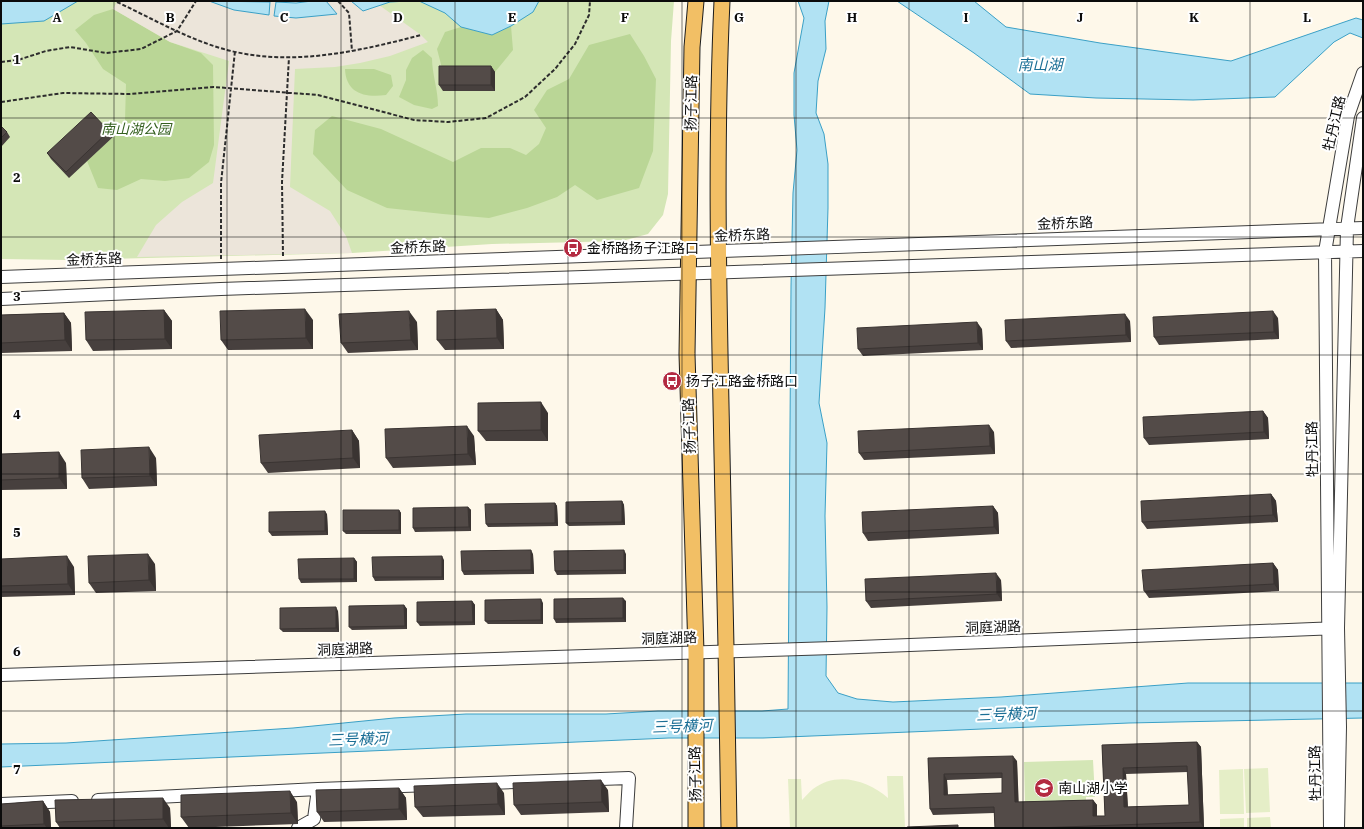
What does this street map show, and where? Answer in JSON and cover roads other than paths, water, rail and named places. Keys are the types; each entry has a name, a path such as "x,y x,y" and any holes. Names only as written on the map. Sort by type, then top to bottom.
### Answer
{"main road":[{"name":"扬子江路","path":"696,1 692,47 690,252 687,354 696,652 696,828"},
{"name":"扬子江路","path":"722,1 718,273 728,689 729,828"}],"street":[{"name":"牡丹江路","path":"1338,828 1325,252 1348,116 1363,73"},
{"name":"牡丹江路","path":"1334,629 1347,228 1363,118"},
{"name":"金桥东路","path":"1,277 1329,228 1363,228"},
{"path":"1,299 221,289 718,273 784,269 1363,251"},
{"name":"洞庭湖路","path":"1,675 778,650 1334,629"},
{"name":"牡丹江路","path":"1330,828 1335,727"},
{"path":"1,804 318,789 629,778 626,828"},
{"path":"298,828 314,819 318,789"}],"water":[{"path":"1,1 78,1 44,21 1,24"},
{"path":"209,1 270,2 269,15 234,10"},
{"path":"326,1 337,14 296,18 274,16 276,2 296,3"},
{"path":"351,1 408,1 390,2 363,11"},
{"path":"419,1 539,1 533,12 511,26 492,35 461,27 445,13"},
{"name":"三号横河","path":"798,1 829,1 825,21 826,49 818,81 816,113 824,134 828,164 825,308 819,403 827,443 825,516 827,607 826,676 838,693 857,699 893,702 1001,697 1188,683 1363,683 1363,718 1129,723 763,738 669,738 1,767 1,744 66,743 293,728 394,718 466,714 606,714 658,711 762,711 788,709 791,286 793,193 797,150 794,115 794,73 804,18"},
{"name":"南山湖","path":"897,1 974,1 1006,27 1100,43 1231,61 1356,18 1363,20 1363,38 1350,33 1334,42 1275,97 1193,100 1096,98 1030,94 974,53"}],"place":[{"name":"金桥路扬子江路口","path":"573,248"},
{"name":"扬子江路金桥路口","path":"672,381"},
{"name":"南山湖小学","path":"1044,788"}],"park label":[{"name":"南山湖公园","path":"136,129"}]}
